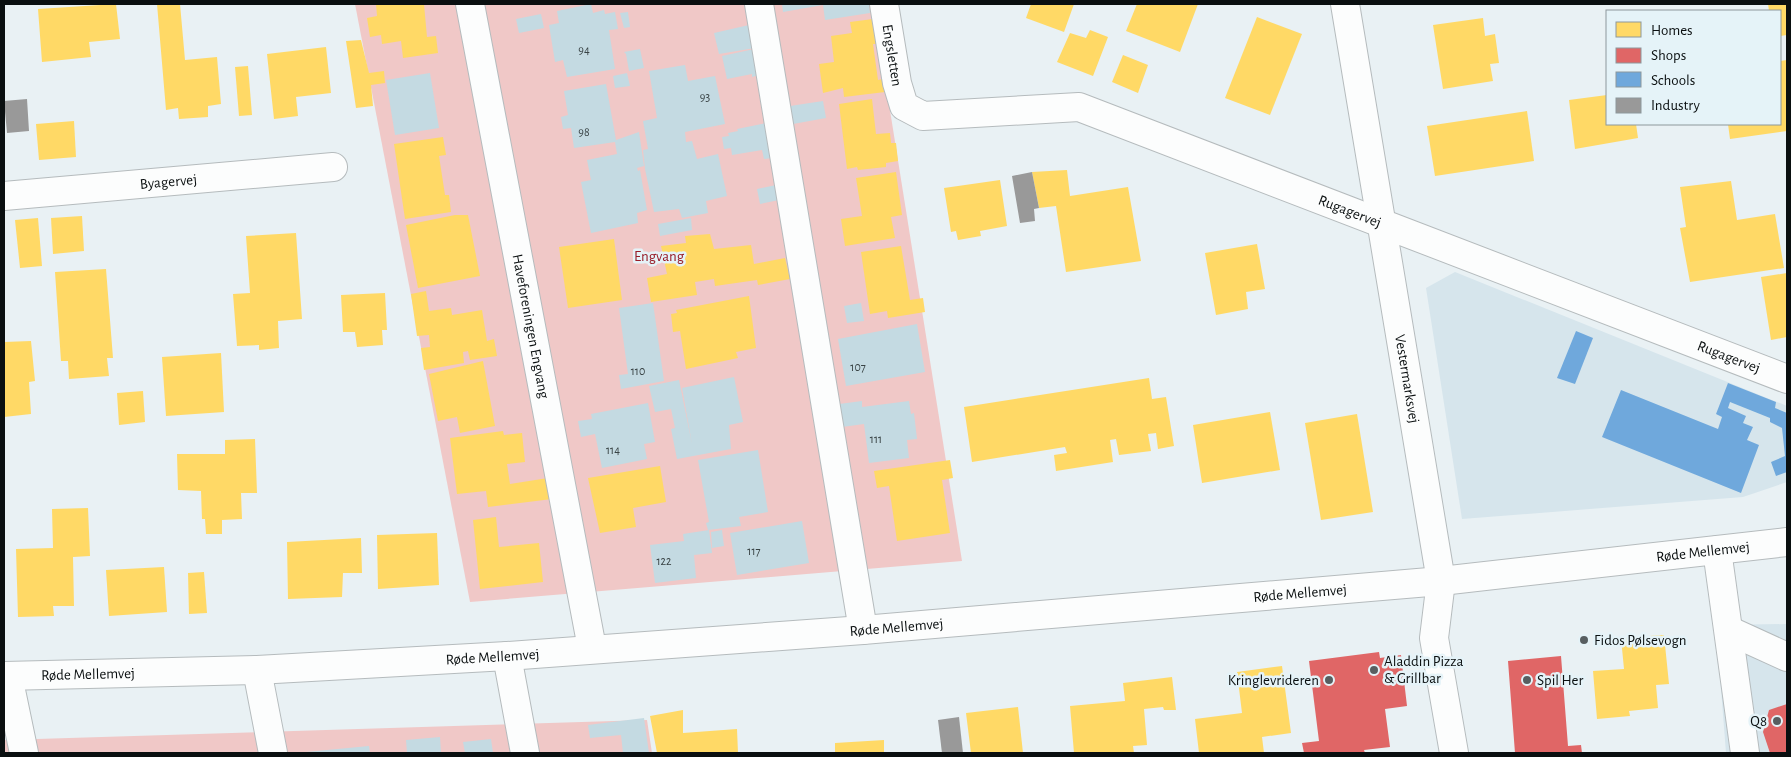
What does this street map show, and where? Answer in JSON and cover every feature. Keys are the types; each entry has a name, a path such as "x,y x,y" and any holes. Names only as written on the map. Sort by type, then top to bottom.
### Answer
{"street":[{"name":"Haveforeningen Engvang","path":"470,4 592,648"},
{"path":"758,4 863,630"},
{"name":"Engsletten","path":"884,4 897,83 904,106"},
{"name":"Vestermarksvej","path":"1345,4 1441,581 1434,638 1454,753"},
{"name":"Rugagervej","path":"904,106 923,116 1079,107 1380,221 1787,379"},
{"name":"Byagervej","path":"4,196 333,167"},
{"name":"Røde Mellemvej","path":"6,676 257,670 508,656 592,648 863,630 1441,581 1787,542"},
{"path":"1717,550 1746,753"},
{"path":"1730,631 1787,657"},
{"path":"508,656 525,753"},
{"path":"257,670 273,753"},
{"path":"6,676 24,753"}],"shaded area":[{"path":"1455,272 1787,406 1787,482 1743,497 1462,519 1426,288"},
{"path":"1787,624 1787,753 1726,753 1716,625"}],"green space":[{"name":"Engvang","path":"355,4 873,4 962,561 470,602"},
{"path":"647,720 652,753 4,753 4,740"}],"building: Homes":[{"path":"116,4 120,39 89,42 91,57 42,62 38,9"},
{"path":"157,4 180,4 185,60 217,57 221,104 208,106 208,117 179,119 178,108 166,110"},
{"path":"376,4 424,4 427,37 436,36 438,53 403,58 401,41 382,44 381,35 370,37 367,18 377,16"},
{"path":"1031,4 1074,4 1064,32 1026,18"},
{"path":"1137,4 1198,4 1180,52 1126,31"},
{"path":"1768,4 1787,4 1787,35 1781,36 1781,10 1769,10"},
{"path":"1257,17 1302,34 1270,115 1225,98"},
{"path":"1483,18 1485,36 1495,34 1499,63 1490,64 1493,81 1443,89 1433,25"},
{"path":"873,19 876,44 873,44 878,80 883,79 885,92 844,97 843,88 823,93 819,64 834,62 831,36 852,33 850,22"},
{"path":"1090,30 1108,37 1093,76 1057,62 1070,33 1086,38"},
{"path":"361,40 369,73 384,71 385,83 371,85 373,106 356,108 346,41"},
{"path":"326,47 331,93 296,97 298,116 274,119 267,54"},
{"path":"1123,55 1148,65 1138,93 1112,82"},
{"path":"1787,60 1787,131 1730,139 1728,125 1781,125 1781,61"},
{"path":"248,66 252,115 239,116 235,67"},
{"path":"1606,95 1606,125 1636,125 1638,138 1575,149 1569,100"},
{"path":"872,99 876,134 890,133 891,143 896,143 898,161 886,163 886,167 858,170 857,167 847,169 839,104"},
{"path":"1527,111 1534,161 1435,176 1427,126"},
{"path":"74,121 76,157 39,160 36,124"},
{"path":"443,137 446,155 439,156 445,195 449,195 451,212 405,219 394,144"},
{"path":"1067,170 1070,196 1128,187 1141,261 1066,272 1056,206 1039,208 1032,172"},
{"path":"896,172 902,215 891,217 895,238 845,246 841,219 862,216 856,178"},
{"path":"1000,180 1007,226 980,231 981,236 958,240 956,231 951,232 944,188"},
{"path":"1731,181 1737,220 1775,214 1784,268 1690,282 1680,228 1686,227 1680,187"},
{"path":"455,215 468,215 480,276 418,288 406,225"},
{"path":"82,216 84,251 53,254 51,218"},
{"path":"38,218 42,266 20,268 15,220"},
{"path":"296,233 302,319 278,321 279,348 259,350 259,345 237,346 233,294 250,293 246,236"},
{"path":"710,234 714,249 751,245 754,264 785,258 790,279 758,285 757,280 715,286 714,279 695,282 697,295 651,302 647,278 667,274 661,246 686,243 685,236"},
{"path":"614,239 622,300 568,308 559,247"},
{"path":"1257,244 1265,289 1246,292 1248,309 1216,315 1205,253"},
{"path":"901,246 910,300 923,298 925,312 888,318 887,311 870,314 861,252"},
{"path":"106,269 113,358 107,358 109,376 69,379 68,361 61,361 55,272"},
{"path":"1787,273 1787,337 1771,340 1761,277"},
{"path":"426,291 429,311 451,308 452,315 482,310 487,341 494,339 497,356 470,360 468,351 463,352 464,363 424,370 421,348 430,347 429,335 417,336 411,294"},
{"path":"385,293 387,330 382,330 383,345 357,347 355,332 343,332 341,295"},
{"path":"749,296 756,348 736,352 738,358 686,369 680,331 673,332 671,314 677,313 676,310"},
{"path":"31,341 35,381 29,382 31,414 4,417 4,342"},
{"path":"221,353 224,412 166,416 162,357"},
{"path":"483,361 495,426 460,433 457,417 438,421 429,374"},
{"path":"1149,378 1152,399 1166,397 1174,446 1158,449 1156,433 1148,434 1151,451 1119,455 1116,439 1110,440 1113,462 1056,471 1054,455 1067,453 1065,447 972,462 964,407"},
{"path":"143,391 145,422 119,425 117,393"},
{"path":"1270,412 1280,470 1202,483 1193,425"},
{"path":"1357,414 1373,512 1321,520 1305,423"},
{"path":"503,431 504,435 522,433 525,462 507,464 510,484 548,478 552,499 488,507 486,491 457,494 450,438"},
{"path":"255,439 257,493 241,493 242,519 222,520 222,534 206,534 205,519 202,519 201,491 178,490 177,454 225,454 225,440"},
{"path":"950,460 953,478 942,480 950,533 897,541 889,486 877,488 874,471"},
{"path":"660,466 666,502 633,508 636,527 600,533 588,478"},
{"path":"88,508 90,556 73,557 74,606 53,606 54,616 18,617 16,549 53,548 52,509"},
{"path":"496,517 499,547 539,543 543,582 480,589 473,520"},
{"path":"437,533 439,585 378,589 377,535"},
{"path":"361,538 362,573 343,573 342,597 288,599 287,542"},
{"path":"164,567 167,612 109,616 106,570"},
{"path":"204,572 207,613 189,614 188,573"},
{"path":"1664,635 1669,684 1656,685 1658,708 1629,711 1630,716 1597,719 1593,671 1624,669 1621,638"},
{"path":"1282,666 1291,733 1262,737 1264,753 1199,753 1195,719 1242,713 1237,672"},
{"path":"1172,677 1176,710 1164,710 1163,707 1144,709 1147,745 1133,746 1134,753 1074,753 1070,706 1125,701 1123,683"},
{"path":"1018,707 1023,753 971,753 966,713"},
{"path":"683,710 683,733 737,729 738,753 657,753 650,716"},
{"path":"884,740 884,753 835,753 835,743"}],"building: Shops":[{"path":"1379,652 1380,658 1401,655 1407,706 1385,709 1390,747 1364,750 1365,753 1304,753 1302,743 1319,741 1309,661"},
{"path":"1561,656 1568,746 1581,745 1582,753 1515,753 1508,661"},
{"name":"Q8","path":"1787,704 1787,753 1770,753 1763,732 1769,710"}],"building: Schools":[{"path":"1576,331 1593,338 1575,384 1557,378"},
{"path":"1728,383 1776,402 1775,408 1787,413 1787,472 1776,476 1771,462 1785,456 1782,428 1770,422 1770,418 1730,402 1728,408 1746,416 1743,423 1753,427 1747,440 1759,445 1741,493 1602,437 1621,390 1718,429 1722,417 1716,414"}],"building: Industry":[{"path":"27,99 29,131 7,133 4,101"},
{"path":"1032,172 1039,208 1034,209 1035,221 1020,223 1012,176"},
{"path":"959,717 963,753 942,753 938,720"}],"building: Other":[{"path":"591,4 593,13 604,10 605,14 615,12 618,29 609,30 615,69 567,77 563,60 555,62 549,25 559,23 557,11"},
{"path":"782,4 869,4 870,13 825,20 823,5 783,12"},
{"path":"628,12 630,27 624,28 620,13"},
{"path":"541,14 544,28 519,33 516,19"},
{"path":"749,25 755,48 719,54 714,33"},
{"path":"640,49 644,68 629,71 624,52"},
{"path":"754,49 759,75 752,77 752,74 727,79 722,56"},
{"path":"685,65 688,81 715,76 725,124 685,132 686,142 692,141 697,159 718,154 727,196 706,201 708,213 682,218 679,209 654,212 645,169 643,150 648,149 643,121 657,118 649,71"},
{"path":"430,73 439,128 395,135 386,80"},
{"path":"627,73 630,86 615,88 613,76"},
{"path":"606,84 616,140 639,132 644,166 637,168 638,171 640,170 647,210 637,213 638,223 591,233 581,182 591,180 587,160 617,154 615,142 574,148 571,128 563,129 561,117 568,115 564,91"},
{"path":"823,101 826,118 793,124 790,106"},
{"path":"766,123 773,158 764,159 762,150 732,155 731,148 724,149 722,137 729,136 728,133 738,131 737,129"},
{"path":"776,185 779,200 760,204 757,189"},
{"path":"691,218 692,230 660,236 658,224"},
{"path":"653,303 664,381 621,389 619,375 628,374 619,308"},
{"path":"861,303 864,321 847,323 844,306"},
{"path":"917,324 925,372 846,386 838,339"},
{"path":"734,377 743,422 729,425 731,449 677,459 671,429 675,428 671,409 655,412 649,386 679,380 692,444 682,388"},
{"path":"862,401 862,407 909,401 911,414 914,413 917,439 907,440 909,458 869,463 864,424 842,427 839,404"},
{"path":"648,403 655,442 644,444 647,459 602,468 595,434 581,437 578,421 592,419 591,414"},
{"path":"758,450 768,512 739,517 741,526 708,530 706,523 709,522 698,460"},
{"path":"802,521 809,563 737,575 730,533"},
{"path":"709,530 712,553 694,555 696,578 655,583 650,545 684,541 683,534"},
{"path":"722,530 724,546 712,548 711,532"},
{"path":"644,718 649,753 623,753 621,735 590,738 588,725"},
{"path":"440,737 441,753 407,753 406,740"},
{"path":"491,739 493,753 465,753 463,742"},
{"path":"369,746 370,753 306,753 306,752"}],"place":[{"name":"Fidos Pølsevogn","path":"1584,640"},
{"name":"Aladdin Pizza & Grillbar","path":"1374,670"},
{"name":"Kringlevrideren","path":"1329,680"},
{"name":"Spil Her","path":"1527,680"},
{"name":"Q8","path":"1777,721"}]}
